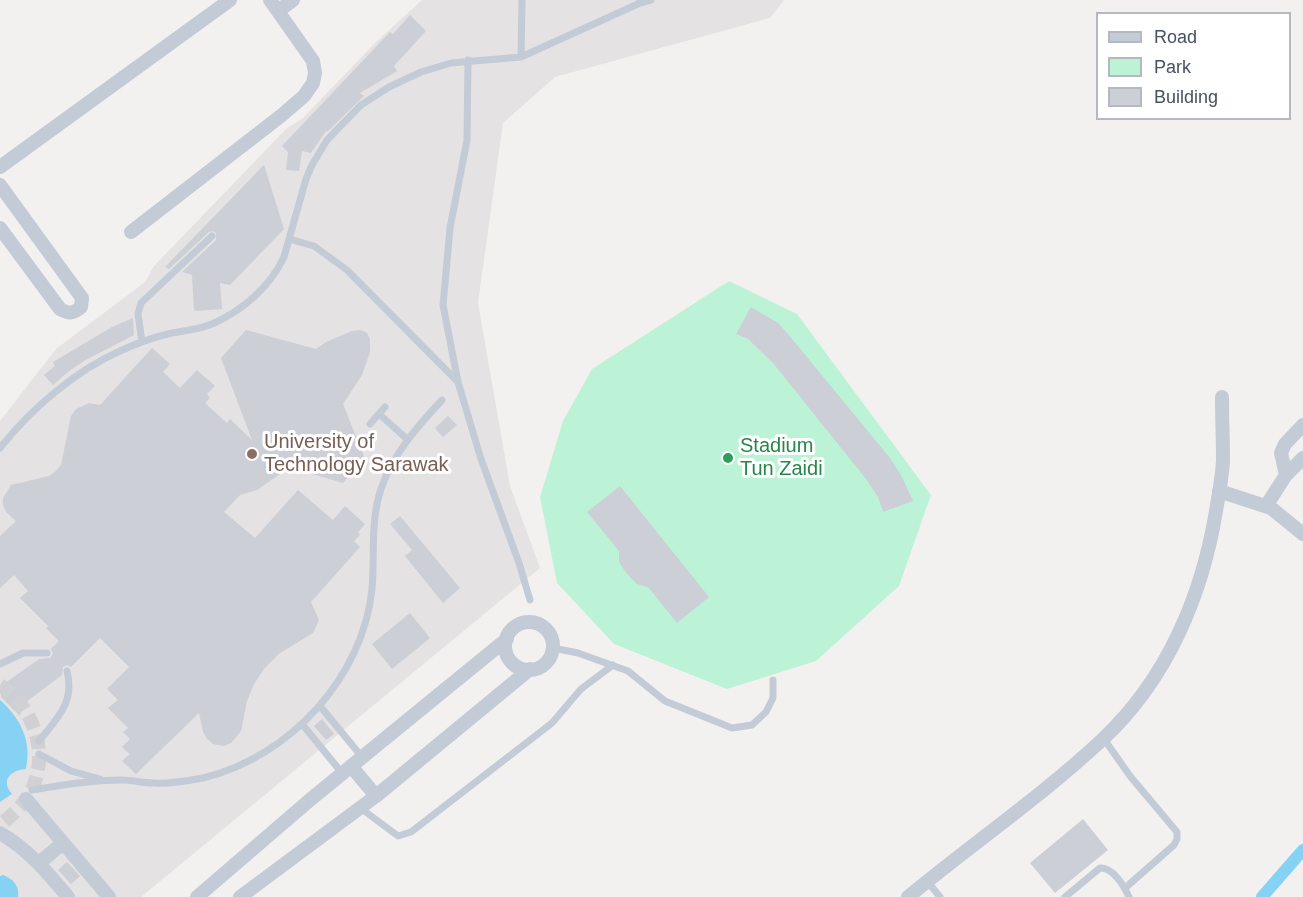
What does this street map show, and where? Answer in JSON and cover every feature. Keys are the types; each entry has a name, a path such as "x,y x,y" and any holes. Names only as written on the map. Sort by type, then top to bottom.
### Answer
{"street":[{"path":"0,167 230,0"},
{"path":"131,232 304,96 313,83 315,73 313,61 274,6 293,0"},
{"path":"0,185 82,298 81,307 68,314 60,309 0,228"},
{"path":"908,897 1039,794 1104,739 1133,707 1174,646 1188,615 1211,545 1222,463 1222,397"},
{"path":"1286,475 1281,453 1285,444 1303,425"},
{"path":"1266,506 1286,475 1303,458"},
{"path":"1219,491 1266,506 1290,521 1303,534"},
{"path":"240,897 376,796 530,669 543,665 551,655 553,648 548,630 538,623 522,623 510,632 505,646 510,660 516,665 530,669"},
{"path":"197,897 346,770 507,639"},
{"path":"346,770 376,796"},
{"path":"29,795 63,843 109,897"},
{"path":"0,833 14,841 39,863 68,897"},
{"path":"39,863 63,843"}],"lane":[{"path":"521,57 522,0"},
{"path":"0,448 39,407 68,382 111,356 141,342 210,325 248,302 264,288 280,266 312,165 327,140 362,105 409,76 438,65 468,60 521,57 640,2 651,0"},
{"path":"468,60 467,140 450,228 443,304 458,382 481,459 530,600"},
{"path":"141,342 138,314 141,303 212,236"},
{"path":"289,239 314,246 347,270 458,382"},
{"path":"29,795 66,784 108,780 171,783 205,777 247,761 273,746 302,724 320,706 341,675 367,620 372,589 375,515 381,490 401,447 442,400"},
{"path":"370,424 386,406"},
{"path":"379,414 407,439"},
{"path":"553,648 578,653 627,671 665,701 732,728 752,724 766,712 773,698 773,680"},
{"path":"0,664 23,653 47,653"},
{"path":"359,807 398,836 411,832 552,723 581,689 613,665"},
{"path":"39,741 56,720 69,696 67,671"},
{"path":"320,706 362,757"},
{"path":"302,724 346,770"},
{"path":"1104,739 1177,832 1174,845 1125,888"},
{"path":"39,754 71,771 108,780"},
{"path":"1065,897 1104,867 1110,870 1125,888 1129,897"},
{"path":"927,882 940,897"}],"shaded area":[{"name":"University of Technology Sarawak","path":"422,0 784,0 770,18 555,77 503,123 478,303 510,486 540,568 141,897 0,897 0,421 56,349 145,282 154,266 286,129 303,118 375,43"}],"green space":[{"name":"Stadium Tun Zaidi","path":"729,281 797,314 931,495 899,586 816,661 727,689 614,644 557,583 540,497 563,421 592,369"}],"water":[{"path":"0,700 14,715 23,731 27,759 26,769 16,771 7,780 12,794 0,802"},
{"path":"3,875 15,883 18,897 0,897 0,876"}],"building":[{"path":"410,15 426,31 394,66 397,71 360,93 364,96 326,131 311,153 302,151 299,171 286,170 288,152 282,146 390,32 393,34"},
{"path":"264,165 284,229 230,285 220,283 222,309 194,311 192,275 182,272 216,240 216,233 209,232 169,269 165,267"},
{"path":"751,307 778,323 788,334 890,458 913,501 883,512 878,497 866,479 773,363 748,339 736,334"},
{"path":"133,318 134,335 84,361 53,385 44,375 55,366 53,362 112,327"},
{"path":"246,330 316,349 352,331 361,330 367,333 370,339 370,352 362,375 343,404 365,459 343,483 265,460 280,474 257,490 240,495 224,512 255,538 298,490 333,520 345,506 365,524 354,541 360,547 311,602 319,620 313,633 280,653 264,669 254,684 247,701 241,731 231,743 224,746 213,744 207,739 199,713 136,774 122,761 130,754 122,747 130,739 123,732 128,728 108,708 118,700 107,689 129,667 100,638 71,667 67,665 63,667 62,675 22,705 20,716 1,697 1,686 39,659 50,658 53,654 51,649 59,641 46,628 48,626 20,598 28,591 14,575 0,588 0,536 16,521 6,512 3,498 11,485 49,476 56,471 61,465 71,416 76,409 89,403 100,405 152,348 170,364 163,372 180,388 197,370 215,386 207,394 210,398 205,403 227,423 230,419 252,440 221,358"},
{"path":"448,416 457,425 443,437 435,428"},
{"path":"620,486 709,597 677,623 648,587 637,584 627,574 619,562 619,551 587,512"},
{"path":"400,516 460,588 443,603 405,556 412,550 390,524"},
{"path":"410,613 430,638 392,669 372,644"},
{"path":"322,719 334,734 326,740 314,726"},
{"path":"1083,819 1108,850 1055,893 1030,863"},
{"path":"67,862 80,876 71,884 58,870"}],"waterway":[{"path":"1262,897 1303,850"}],"tunnel":[{"path":"0,685 22,706 30,719 39,747 37,776 31,791 17,810 0,825"}],"place":[{"name":"University of Technology Sarawak","path":"252,454"},
{"name":"Stadium Tun Zaidi","path":"728,458"}]}
